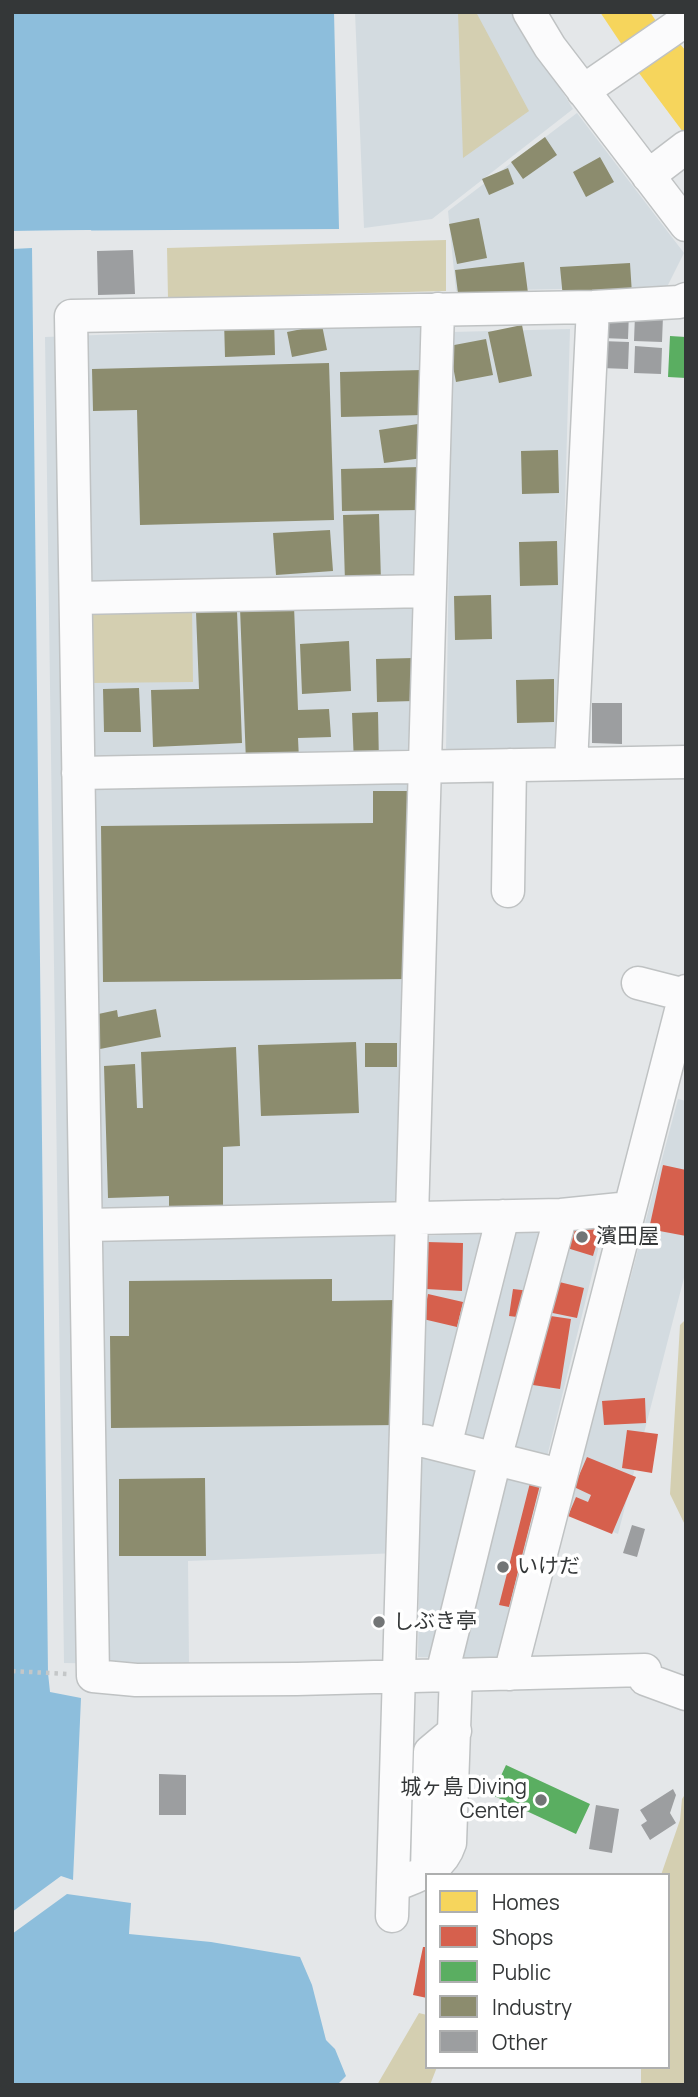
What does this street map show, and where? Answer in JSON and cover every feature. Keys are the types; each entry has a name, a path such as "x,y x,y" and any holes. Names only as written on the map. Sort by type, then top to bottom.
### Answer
{"street":[{"path":"529,12 550,47 686,225"},
{"path":"583,91 686,20"},
{"path":"648,176 686,147"},
{"path":"686,299 679,302 593,307 71,316 93,1676 149,1680 645,1670 645,1679 686,1694"},
{"path":"571,764 593,307"},
{"path":"438,309 393,1901 446,1857 450,1843 455,1731 449,1674 495,1459 561,1215"},
{"path":"76,598 429,592"},
{"path":"78,773 686,762"},
{"path":"508,891 510,765"},
{"path":"510,1674 685,993 638,983"},
{"path":"87,1225 561,1215 629,1208"},
{"path":"445,1446 503,1216"},
{"path":"406,1436 560,1475"}],"path":[{"path":"12,1671 93,1676"}],"shaded area":[{"path":"355,12 514,12 573,109 432,219 364,228"},
{"path":"458,12 476,12 529,111 463,158"},
{"path":"577,113 684,253 667,287 456,291 448,211"},
{"path":"446,240 446,291 168,298 167,248"},
{"path":"431,322 399,1553 188,1561 189,1665 64,1663 45,337"},
{"path":"570,329 558,752 446,751 452,332"},
{"path":"192,608 193,682 90,683 89,610"},
{"path":"678,1099 686,1101 686,1270 618,1534 568,1513"},
{"path":"604,1226 497,1659 418,1657 425,1236"},
{"path":"686,1319 686,1527 670,1494 680,1325"},
{"path":"686,1793 686,2085 641,2085 641,2069 670,2069 670,1873 662,1873 680,1820 682,1799"},
{"path":"419,2013 425,2014 425,2069 436,2069 430,2085 377,2085"}],"water":[{"path":"12,12 334,12 339,229 12,231"},
{"path":"32,248 48,1673 50,1692 81,1698 73,1880 61,1876 12,1912 12,249"},
{"path":"67,1894 131,1903 129,1934 211,1942 300,1957 312,1985 326,2040 335,2049 346,2076 337,2085 12,2085 12,1934"}],"pier":[{"path":"91,230 92,234 12,234 12,231"}],"building: Homes":[{"path":"600,12 650,12 656,21 622,45"},
{"path":"679,43 686,51 686,136 639,73"}],"building: Shops":[{"path":"663,1165 686,1170 686,1236 649,1229"},
{"name":"濱田屋","path":"601,1229 593,1256 567,1248 567,1230"},
{"path":"427,1242 463,1243 462,1291 426,1289"},
{"path":"551,1280 584,1288 577,1318 543,1311"},
{"path":"513,1289 530,1291 525,1318 509,1316"},
{"path":"428,1294 463,1302 457,1327 423,1319"},
{"path":"537,1314 571,1319 560,1389 526,1384"},
{"path":"645,1398 646,1423 604,1425 602,1401"},
{"path":"627,1430 658,1434 652,1473 622,1468"},
{"path":"587,1457 636,1477 612,1534 568,1516 576,1497 588,1502 591,1495 574,1487"},
{"path":"532,1475 542,1477 509,1607 499,1605"},
{"path":"423,1947 425,1947 425,1998 413,1995"}],"building: Public":[{"path":"670,336 686,337 686,378 668,377"},
{"path":"506,1765 590,1804 576,1834 492,1795"}],"building: Industry":[{"path":"545,137 557,155 523,179 511,162"},
{"path":"600,157 614,182 586,197 573,172"},
{"path":"508,168 514,184 489,195 482,179"},
{"path":"479,218 487,258 457,264 449,224"},
{"path":"524,262 528,293 459,301 455,270"},
{"path":"630,263 632,294 563,298 560,267"},
{"path":"274,318 275,355 225,357 224,320"},
{"path":"322,325 327,350 292,357 287,332"},
{"path":"522,325 532,376 499,383 488,332"},
{"path":"486,339 493,375 456,382 449,346"},
{"path":"329,363 334,520 140,525 137,410 93,411 92,369"},
{"path":"422,370 423,415 341,417 340,372"},
{"path":"418,424 423,458 384,463 379,430"},
{"path":"558,450 559,493 522,494 521,451"},
{"path":"421,467 422,510 342,511 341,469"},
{"path":"379,514 381,581 345,582 343,515"},
{"path":"330,530 333,571 276,575 273,533"},
{"path":"557,541 558,585 520,586 519,542"},
{"path":"491,595 492,639 455,640 454,596"},
{"path":"294,606 298,710 329,709 331,737 298,738 299,760 246,762 240,608"},
{"path":"237,611 242,743 153,747 151,690 199,689 196,612"},
{"path":"349,641 351,691 302,694 300,644"},
{"path":"413,658 414,701 377,702 376,659"},
{"path":"554,679 554,722 517,723 516,680"},
{"path":"139,688 141,732 104,732 103,689"},
{"path":"378,712 379,764 354,764 352,713"},
{"path":"373,791 408,791 410,979 103,982 101,826 373,823"},
{"path":"156,1009 161,1037 95,1050 89,1016 117,1010 118,1017"},
{"path":"356,1042 359,1113 261,1116 258,1045"},
{"path":"365,1043 397,1043 397,1067 365,1067"},
{"path":"236,1047 240,1146 223,1147 223,1211 169,1211 169,1196 108,1198 104,1066 135,1064 137,1108 143,1108 141,1052"},
{"path":"332,1279 332,1301 397,1300 398,1425 111,1428 110,1336 129,1336 129,1281"},
{"path":"205,1478 206,1556 119,1556 119,1479"}],"building: Other":[{"path":"133,250 135,294 98,295 97,251"},
{"path":"602,311 629,312 628,339 601,338"},
{"path":"635,315 663,316 662,342 634,341"},
{"path":"601,341 629,342 628,369 601,368"},
{"path":"635,346 662,348 661,374 634,373"},
{"path":"592,703 622,703 622,744 592,743"},
{"path":"632,1525 645,1529 637,1557 623,1553"},
{"path":"159,1774 186,1775 186,1815 159,1815"},
{"path":"673,1789 676,1795 670,1813 676,1823 650,1840 641,1825 647,1821 640,1810"},
{"path":"596,1805 619,1809 612,1853 589,1849"}],"place":[{"name":"濱田屋","path":"582,1237"},
{"name":"いけだ","path":"503,1567"},
{"name":"しぶき亭","path":"379,1622"},
{"name":"城ヶ島 Diving Center","path":"541,1800"}]}
